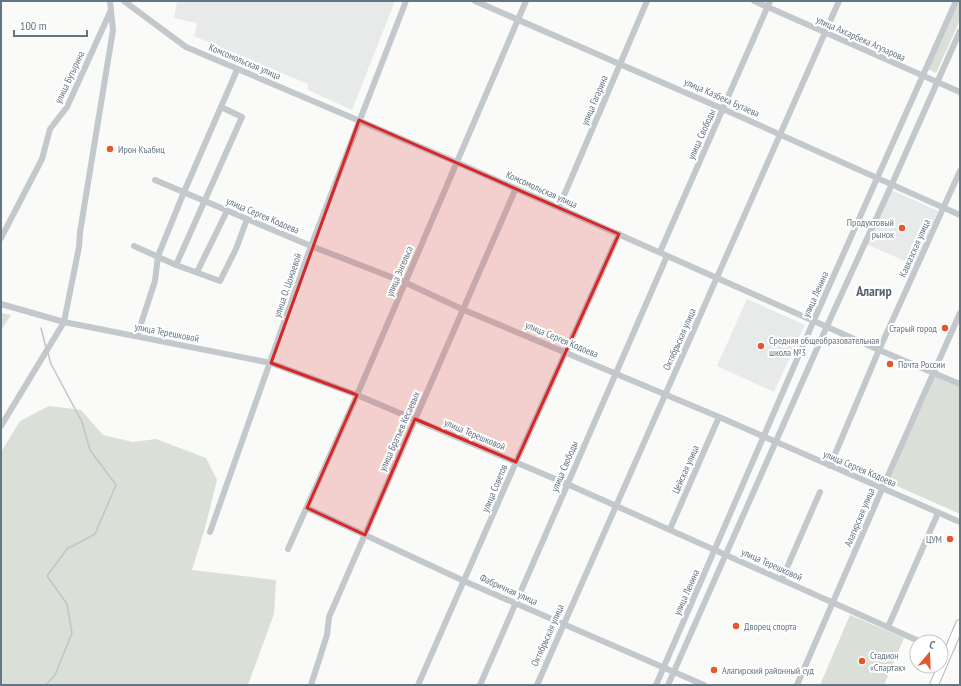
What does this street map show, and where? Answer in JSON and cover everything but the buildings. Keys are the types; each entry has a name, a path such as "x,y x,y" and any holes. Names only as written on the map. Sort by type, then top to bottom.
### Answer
{"main road":[{"path":"949,644 960,624"},
{"path":"934,685 937,674"}],"street":[{"path":"1,426 64,322 79,247 81,224 113,30 110,1"},
{"name":"Комсомольская улица","path":"124,1 186,47 516,188 879,350 960,384"},
{"name":"улица О. Цомаевой","path":"210,532 271,363 311,246 406,1"},
{"name":"улица Казбека Бутаева","path":"476,1 620,63 960,215"},
{"name":"улица Энгельса","path":"288,549 358,395 404,282 526,1"},
{"name":"улица Гагарина","path":"559,207 647,1"},
{"name":"улица Ахсарбека Агузарова","path":"754,1 769,4 825,33 960,92"},
{"name":"Октябрьская улица","path":"536,685 839,1"},
{"name":"улица Ленина","path":"656,685 814,320 956,1"},
{"name":"улица Свободы","path":"660,252 769,4"},
{"name":"улица Бутырина","path":"1,238 42,159 50,129 67,107 111,9"},
{"name":"улица Ленина","path":"668,685 960,31"},
{"path":"137,336 154,281 158,256 237,70"},
{"path":"176,265 242,117 220,108"},
{"name":"Кавказская улица","path":"830,466 879,350 960,171"},
{"name":"улица Сергея Кодоева","path":"155,180 311,246 404,282 464,310 566,351 960,522"},
{"name":"улица Братьев Кесаевых","path":"312,685 327,635 329,617 516,188"},
{"path":"198,272 227,210"},
{"path":"134,246 176,265 220,281 236,249 247,219"},
{"name":"улица Советов","path":"418,685 516,462 619,234"},
{"name":"улица Свободы","path":"480,685 667,256"},
{"name":"улица Терешковой","path":"1,304 64,322 271,363 358,395 516,462 616,505 909,637"},
{"name":"Алагирская улица","path":"797,685 960,313"},
{"name":"Цейская улица","path":"670,529 720,417"},
{"path":"782,579 820,492"},
{"name":"Фабричная улица","path":"307,508 464,581 704,685"},
{"path":"888,627 938,512"}],"highlighted area":[{"path":"359,120 619,234 516,462 415,419 365,535 307,508 357,395 271,363"}],"shaded area":[{"path":"177,1 395,1 352,110 308,90 308,84 194,36 197,23 174,18"},
{"path":"959,1 960,20 936,73 928,69"},
{"name":"Продуктовый рынок","path":"891,190 938,211 914,265 866,244"},
{"name":"Средняя общеобразовательная школа №3","path":"747,299 805,325 774,392 717,366"},
{"path":"1,313 11,315 1,330"},
{"path":"935,376 960,387 960,514 888,482"},
{"path":"49,406 81,410 103,435 133,442 156,439 206,458 217,480 205,528 192,570 276,580 274,614 248,685 1,685 1,452 20,421"},
{"name":"Стадион «Спартак»","path":"850,615 904,638 884,685 820,685"}],"waterway":[{"path":"41,328 46,348"},
{"path":"46,685 55,675 72,633 67,604 47,576 67,549 95,534 116,485 90,450 82,422 51,364 48,353"}],"place":[{"name":"Ирон Къабиц","path":"110,149"},
{"name":"Продуктовый рынок","path":"902,228"},
{"name":"Старый город","path":"945,328"},
{"name":"Средняя общеобразовательная школа №3","path":"761,346"},
{"name":"Почта России","path":"890,364"},
{"name":"ЦУМ","path":"950,539"},
{"name":"Дворец спорта","path":"736,626"},
{"name":"Стадион «Спартак»","path":"862,661"},
{"name":"Алагирский районный суд","path":"714,670"}],"district":[{"name":"Алагир","path":"874,291"}]}
